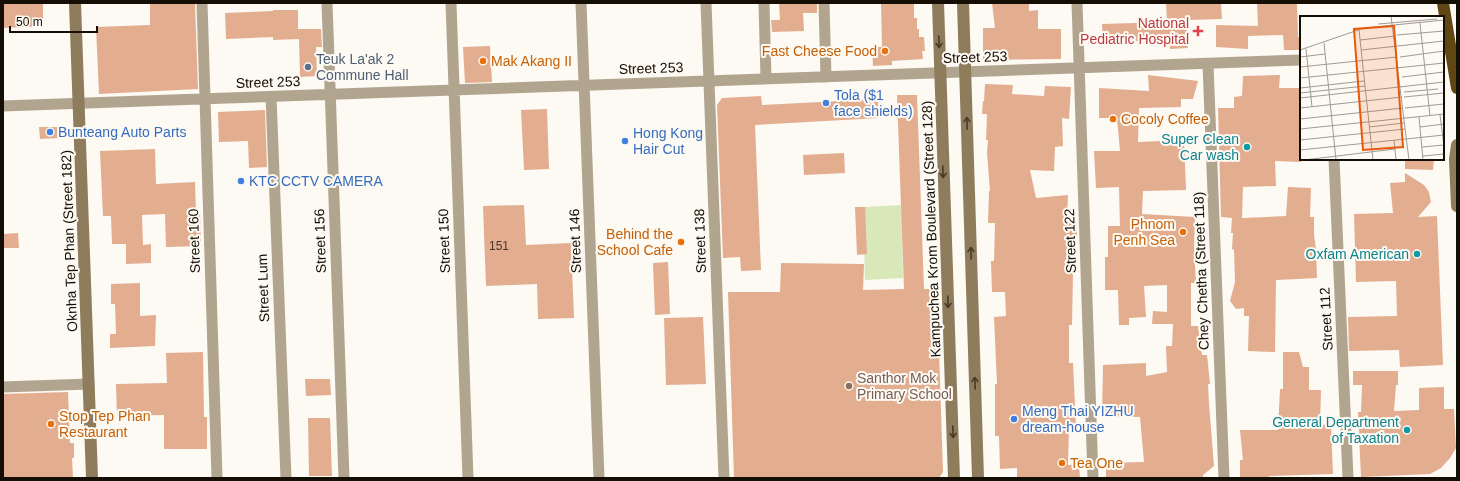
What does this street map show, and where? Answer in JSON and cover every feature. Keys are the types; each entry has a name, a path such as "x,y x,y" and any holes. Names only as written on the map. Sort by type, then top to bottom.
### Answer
{"highway":[{"path":"1442,3 1443,16"},
{"path":"1444,23 1447,54 1457,88"}],"main road":[{"name":"Oknha Tep Phan (Street 182)","path":"75,3 92,478"},
{"name":"Kampuchea Krom Boulevard (Street 128)","path":"938,3 954,478"},
{"path":"963,3 978,478"},
{"path":"1457,145 1454,159 1457,206"}],"street":[{"name":"Street 160","path":"202,3 217,478"},
{"name":"Street 156","path":"327,3 344,478"},
{"name":"Street 150","path":"451,3 468,478"},
{"name":"Street 146","path":"581,3 599,478"},
{"name":"Street 138","path":"706,3 724,478"},
{"path":"764,3 766,79"},
{"path":"824,3 826,77"},
{"name":"Street 122","path":"1077,3 1093,478"},
{"name":"Street 253","path":"3,106 1300,60"},
{"name":"Chey Chetha (Street 118)","path":"1208,64 1224,478"},
{"name":"Street Lum","path":"271,97 286,478"},
{"name":"Street 112","path":"1334,160 1348,478"},
{"path":"3,387 89,384"}],"green space":[{"path":"901,205 903,278 865,280 863,207"}],"building":[{"path":"3,3 43,3 43,26 3,28"},
{"path":"150,3 195,3 198,89 99,94 96,27 150,25"},
{"path":"779,3 817,3 817,13 803,13 804,31 772,32 771,20 780,20"},
{"path":"881,3 914,3 914,18 917,18 919,37 924,37 925,51 922,51 923,59 892,61 892,65 873,66 872,47 882,47"},
{"path":"992,3 1029,3 1029,11 1038,10 1038,29 1061,29 1061,59 983,60 983,28 995,28"},
{"path":"1166,3 1221,3 1222,19 1187,20 1188,48 1170,49 1170,40 1103,42 1102,24 1167,22"},
{"path":"1257,3 1297,3 1300,50 1284,50 1283,35 1248,36 1248,49 1216,47 1216,25 1258,26"},
{"path":"298,10 298,29 321,29 322,47 316,47 317,76 300,77 299,39 273,40 273,37 226,39 225,13"},
{"path":"490,46 492,82 465,83 463,47"},
{"path":"1148,75 1198,81 1193,99 1181,99 1181,107 1139,108 1138,142 1184,140 1186,190 1143,191 1142,214 1195,217 1194,248 1196,283 1191,283 1191,326 1198,326 1202,355 1207,355 1214,466 1203,475 1203,478 1106,478 1106,463 1144,462 1140,417 1102,416 1103,365 1146,363 1146,376 1167,372 1166,346 1172,346 1173,324 1152,324 1153,311 1167,312 1167,285 1144,286 1146,317 1129,318 1129,325 1119,325 1118,290 1105,290 1105,257 1108,257 1108,226 1120,226 1119,187 1096,188 1094,151 1120,151 1117,118 1099,118 1099,88 1149,91"},
{"path":"1280,75 1279,88 1300,88 1301,162 1275,161 1276,186 1243,187 1242,218 1286,216 1288,187 1311,188 1310,217 1314,217 1317,278 1276,280 1275,352 1248,351 1249,316 1244,316 1244,308 1236,309 1230,301 1235,282 1234,250 1232,249 1233,233 1231,233 1232,218 1221,217 1218,108 1234,108 1234,97 1242,96 1243,76"},
{"path":"985,84 1013,85 1012,94 1044,96 1045,86 1071,87 1069,119 1062,118 1063,146 1055,147 1054,171 1030,170 1036,198 1068,195 1067,221 1076,221 1077,235 1067,236 1067,272 1073,272 1072,325 1069,325 1069,363 1073,363 1076,428 1069,428 1068,465 1079,464 1080,478 1017,478 1017,468 1000,469 999,436 995,436 995,384 997,384 994,317 1006,316 1005,292 992,292 991,261 994,261 995,223 988,223 990,191 987,153 988,140 986,140 987,114 982,114"},
{"path":"897,95 917,95 924,289 937,289 943,472 939,478 734,478 728,292 780,292 781,263 864,264 863,290 904,289"},
{"path":"761,96 762,105 878,99 879,118 755,125 761,270 741,271 740,257 723,258 717,105 722,98"},
{"path":"547,109 549,169 524,170 521,110"},
{"path":"265,110 267,167 249,168 248,141 219,142 218,112"},
{"name":"Bunteang Auto Parts","path":"39,127 60,127 60,138 40,139"},
{"path":"155,149 156,184 195,182 196,213 200,213 201,246 166,247 165,214 142,215 143,245 151,244 151,263 126,264 126,244 112,244 111,216 103,216 100,151"},
{"path":"844,153 845,173 804,175 803,155"},
{"path":"1405,160 1434,160 1433,170 1405,169"},
{"path":"1405,173 1424,185 1429,192 1431,202 1418,217 1437,216 1443,365 1400,367 1399,350 1349,351 1348,317 1397,316 1396,281 1356,282 1354,214 1393,213 1390,183 1405,182"},
{"path":"524,205 526,245 571,243 574,318 538,319 537,284 486,286 483,206"},
{"path":"855,207 865,207 867,254 857,255"},
{"path":"18,233 19,248 3,248 3,234"},
{"path":"668,262 670,314 655,315 653,263"},
{"path":"140,283 140,316 156,315 155,346 110,348 110,334 116,334 115,304 111,304 111,284"},
{"path":"703,317 706,384 666,385 664,318"},
{"path":"203,352 204,417 207,417 207,449 164,449 164,415 117,416 116,384 167,383 166,353"},
{"path":"1283,352 1299,352 1303,367 1309,367 1309,390 1321,390 1320,425 1331,424 1333,474 1269,476 1269,478 1240,478 1240,460 1243,460 1240,430 1278,430 1280,389 1283,389"},
{"name":"General Department of Taxation","path":"1353,371 1398,371 1398,385 1396,385 1394,411 1419,410 1419,388 1444,387 1444,409 1454,409 1456,448 1441,468 1430,474 1361,477 1358,412 1361,412 1362,385 1353,385"},
{"path":"305,379 330,379 331,395 306,396"},
{"path":"68,392 70,443 74,443 74,458 72,458 73,478 3,478 3,394"},
{"path":"308,418 330,418 332,476 309,476"}],"place":[{"name":"National Pediatric Hospital","path":"1198,31"},
{"name":"Fast Cheese Food","path":"885,51"},
{"name":"Mak Akang II","path":"483,61"},
{"name":"Teuk La'ak 2 Commune Hall","path":"308,67"},
{"name":"Tola ($1 face shields)","path":"826,103"},
{"name":"Cocoly Coffee","path":"1113,119"},
{"name":"Bunteang Auto Parts","path":"50,132"},
{"name":"Hong Kong Hair Cut","path":"625,141"},
{"name":"Super Clean Car wash","path":"1247,147"},
{"name":"KTC CCTV CAMERA","path":"241,181"},
{"name":"Phnom Penh Sea","path":"1183,232"},
{"name":"Behind the School Cafe","path":"681,242"},
{"name":"Oxfam American","path":"1417,254"},
{"name":"Santhor Mok Primary School","path":"849,386"},
{"name":"Meng Thai YIZHU dream-house","path":"1014,419"},
{"name":"Stop Tep Phan Restaurant","path":"51,424"},
{"name":"General Department of Taxation","path":"1407,430"},
{"name":"Tea One","path":"1062,463"}]}
